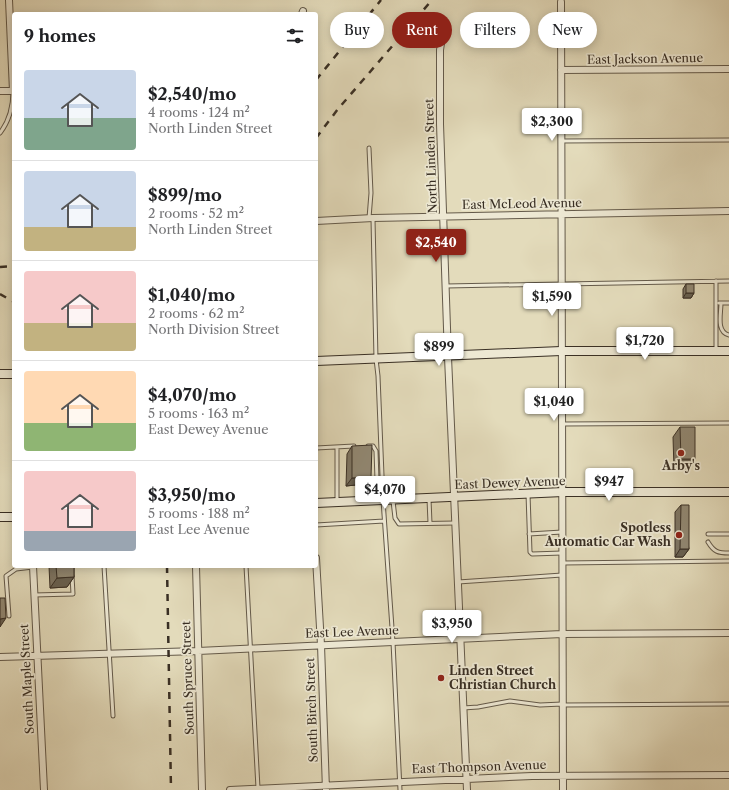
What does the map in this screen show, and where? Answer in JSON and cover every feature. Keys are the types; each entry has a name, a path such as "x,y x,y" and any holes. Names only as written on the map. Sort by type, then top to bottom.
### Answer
{"main road":[{"path":"318,361 448,357 561,351 729,351"},
{"path":"0,374 12,374"},
{"name":"East Dewey Avenue","path":"318,503 563,492 729,492"},
{"path":"0,517 12,517"}],"street":[{"path":"9,0 12,55"},
{"path":"561,2 560,141 562,214 561,351 563,424 563,790"},
{"name":"North Linden Street","path":"440,48 440,124 448,357 467,790"},
{"name":"East Jackson Avenue","path":"560,70 729,68"},
{"path":"0,91 12,91"},
{"name":"East McLeod Avenue","path":"318,221 444,216 729,211"},
{"name":"South Maple Street","path":"33,568 44,790"},
{"name":"South Spruce Street","path":"196,568 202,790"},
{"name":"South Birch Street","path":"317,568 326,788"},
{"name":"East Lee Avenue","path":"0,657 198,651 562,634 729,633"},
{"name":"East Thompson Avenue","path":"230,790 326,788 400,782 563,775 729,774"}],"lane":[{"path":"0,133 6,126 12,111"},
{"path":"560,141 729,140"},
{"path":"369,148 376,359 384,521 393,642 400,790"},
{"path":"716,281 716,351"},
{"path":"446,286 562,282 729,281"},
{"path":"716,303 729,303"},
{"path":"721,303 721,329 724,334 729,335"},
{"path":"563,424 729,423"},
{"path":"318,448 358,446"},
{"path":"366,446 373,446 376,451 377,480 370,488 370,500"},
{"path":"337,447 338,502"},
{"path":"528,494 530,552 532,554 562,553"},
{"path":"429,497 430,523"},
{"path":"393,499 395,518 399,524 455,523"},
{"path":"318,525 384,521"},
{"path":"529,534 562,532"},
{"path":"708,534 729,534"},
{"path":"708,542 712,550 719,553 729,553"},
{"path":"562,563 729,561"},
{"path":"9,616 6,576 16,569 22,568"},
{"path":"104,568 107,640 110,654 113,716"},
{"path":"246,568 258,789"},
{"path":"34,596 73,594 72,573"},
{"path":"458,582 562,575"},
{"path":"464,708 510,701 540,705 729,704"}],"building":[{"path":"686,284 694,284 694,293 686,293"},
{"path":"680,427 695,427 695,459 681,459"},
{"path":"372,445 371,477 352,478 352,446"},
{"path":"681,505 689,505 689,549 680,549"},
{"path":"56,568 74,568 74,577 57,578"},
{"path":"0,598 5,598 6,618 0,619"}],"railway":[{"path":"318,78 381,0"},
{"path":"318,135 338,109 432,0"},
{"path":"0,267 12,266"},
{"path":"0,294 12,301"},
{"path":"167,568 171,790"}],"place":[{"name":"Arby's","path":"681,453"},
{"name":"Spotless Automatic Car Wash","path":"679,535"},
{"name":"Linden Street Christian Church","path":"441,678"}]}
